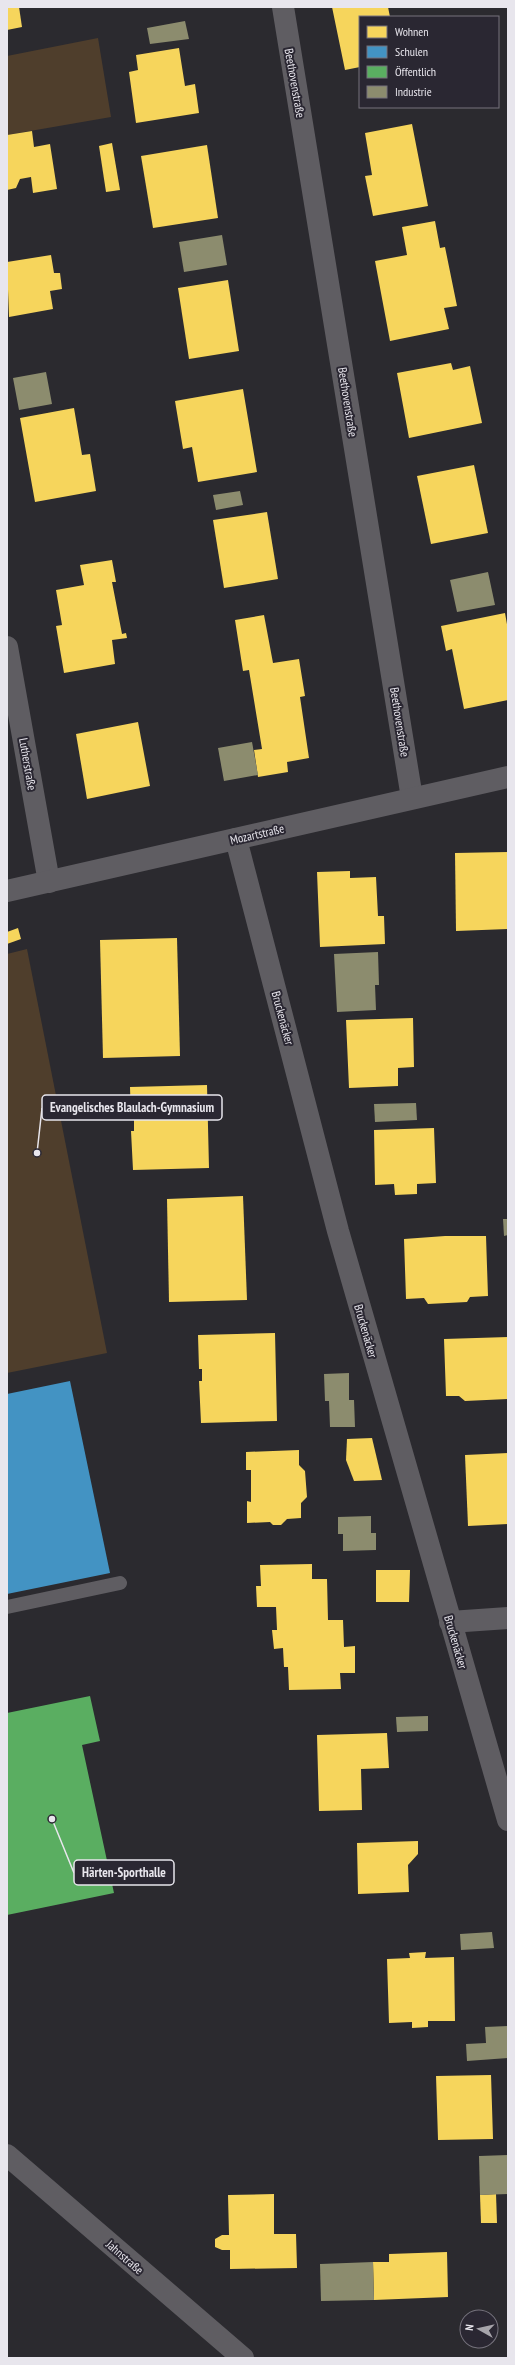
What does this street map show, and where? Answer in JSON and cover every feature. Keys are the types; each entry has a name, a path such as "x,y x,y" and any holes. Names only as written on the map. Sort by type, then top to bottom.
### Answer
{"street":[{"name":"Beethovenstraße","path":"283,7 412,798"},
{"name":"Lutherstraße","path":"7,647 49,882"},
{"name":"Mozartstraße","path":"7,891 508,777"},
{"name":"Bruckenäcker","path":"236,839 338,1231 508,1820"},
{"path":"450,1622 508,1618"},
{"name":"Jahnstraße","path":"7,2155 243,2358"}],"lane":[{"path":"7,1607 120,1583"}],"shaded area":[{"path":"98,38 111,117 7,135 7,56"},
{"path":"27,949 107,1353 7,1373 7,954"}],"building: Wohnen":[{"path":"7,7 19,7 22,27 7,30"},
{"path":"332,7 388,7 390,16 359,16 359,67 345,70"},
{"path":"179,48 185,86 195,84 199,113 136,123 129,72 138,70 136,55"},
{"path":"412,124 428,206 373,216 365,176 372,175 365,133"},
{"path":"32,131 34,147 50,144 57,189 33,193 31,177 20,179 16,188 7,190 7,135"},
{"path":"112,143 120,190 106,192 99,146"},
{"path":"207,145 218,218 153,228 141,156"},
{"path":"435,221 440,248 445,247 457,306 444,308 449,329 390,341 375,261 407,255 402,227"},
{"path":"51,255 54,273 60,273 62,289 50,291 53,309 9,317 7,262"},
{"path":"228,280 239,351 189,359 178,288"},
{"path":"451,363 453,370 470,366 482,423 409,438 397,373"},
{"path":"243,389 257,472 198,482 192,447 183,449 175,401"},
{"path":"74,408 82,455 90,454 96,491 35,502 20,418"},
{"path":"474,465 488,533 431,544 417,476"},
{"path":"267,512 278,579 224,588 213,520"},
{"path":"112,560 116,582 112,582 122,634 126,633 127,638 112,640 115,664 64,673 56,626 62,625 56,590 84,585 80,565"},
{"path":"505,613 508,630 508,700 464,709 452,649 446,651 441,626"},
{"path":"264,615 273,663 299,659 305,696 300,697 309,758 287,762 288,772 258,777 254,750 262,749 249,670 243,671 235,620"},
{"path":"138,722 150,786 87,799 76,734"},
{"path":"508,852 508,929 456,931 455,853"},
{"path":"350,871 350,878 376,877 378,916 384,916 385,944 320,947 317,872"},
{"path":"18,928 21,939 7,944 7,932"},
{"path":"177,938 180,1056 103,1058 100,940"},
{"path":"413,1018 414,1067 398,1068 398,1086 349,1088 346,1020"},
{"path":"207,1085 209,1168 133,1170 131,1131 134,1131 134,1119 131,1119 130,1087"},
{"path":"434,1128 436,1183 417,1184 417,1194 395,1195 394,1184 375,1185 374,1130"},
{"path":"243,1196 247,1300 169,1302 167,1199"},
{"path":"445,1236 486,1236 488,1296 470,1297 467,1302 428,1304 424,1298 406,1299 404,1239"},
{"path":"275,1333 277,1421 201,1423 199,1381 202,1381 202,1369 199,1369 198,1335"},
{"path":"508,1337 508,1399 465,1401 459,1396 446,1396 444,1339"},
{"path":"372,1438 382,1480 354,1481 346,1460 347,1439"},
{"path":"299,1450 299,1465 305,1471 307,1497 301,1503 301,1518 287,1519 281,1525 273,1525 270,1522 247,1523 247,1501 251,1502 251,1470 246,1470 246,1452"},
{"path":"508,1453 508,1524 468,1526 465,1455"},
{"path":"312,1564 312,1579 327,1579 328,1620 343,1620 344,1647 355,1646 355,1673 340,1673 341,1689 289,1690 288,1667 284,1667 283,1648 274,1649 272,1630 277,1630 276,1607 257,1607 256,1586 261,1586 260,1565"},
{"path":"376,1570 410,1570 409,1602 376,1602"},
{"path":"387,1733 389,1768 361,1769 362,1810 319,1811 317,1735"},
{"path":"418,1841 418,1854 408,1865 409,1892 358,1894 357,1843"},
{"path":"426,1952 425,1958 454,1957 455,2021 428,2021 428,2027 412,2028 412,2022 389,2023 387,1959 410,1958 409,1953"},
{"path":"491,2075 493,2139 438,2140 436,2076"},
{"path":"274,2194 274,2234 296,2234 297,2268 230,2269 230,2250 222,2250 215,2247 215,2239 222,2235 229,2235 228,2195"},
{"path":"496,2194 497,2223 481,2223 480,2195"},
{"path":"447,2252 448,2297 374,2300 373,2262 389,2262 389,2254"}],"building: Schulen":[{"path":"70,1381 110,1573 7,1594 7,1394"}],"building: Öffentlich":[{"path":"90,1696 100,1741 82,1745 114,1893 7,1915 7,1713"}],"building: Industrie":[{"path":"185,21 189,39 150,44 147,28"},
{"path":"222,235 227,265 184,272 179,242"},
{"path":"46,372 52,404 19,410 13,378"},
{"path":"240,491 243,505 216,510 213,495"},
{"path":"488,572 495,605 457,612 450,580"},
{"path":"252,742 258,775 224,781 218,748"},
{"path":"378,952 379,985 375,985 376,1010 337,1012 334,954"},
{"path":"416,1103 417,1120 375,1122 374,1104"},
{"path":"503,1219 508,1219 508,1235 504,1236"},
{"path":"349,1373 349,1400 354,1400 355,1427 330,1427 329,1401 325,1401 324,1374"},
{"path":"371,1516 371,1533 376,1533 376,1550 343,1551 343,1534 338,1534 338,1517"},
{"path":"428,1716 428,1731 397,1732 396,1717"},
{"path":"492,1932 494,1948 461,1950 460,1934"},
{"path":"508,2026 508,2058 467,2061 466,2044 486,2043 485,2027"},
{"path":"508,2155 508,2194 480,2195 479,2156"},
{"path":"373,2262 374,2300 321,2301 320,2264"}],"place":[{"name":"Evangelisches Blaulach-Gymnasium","path":"37,1153"},
{"name":"Härten-Sporthalle","path":"52,1819"}]}
